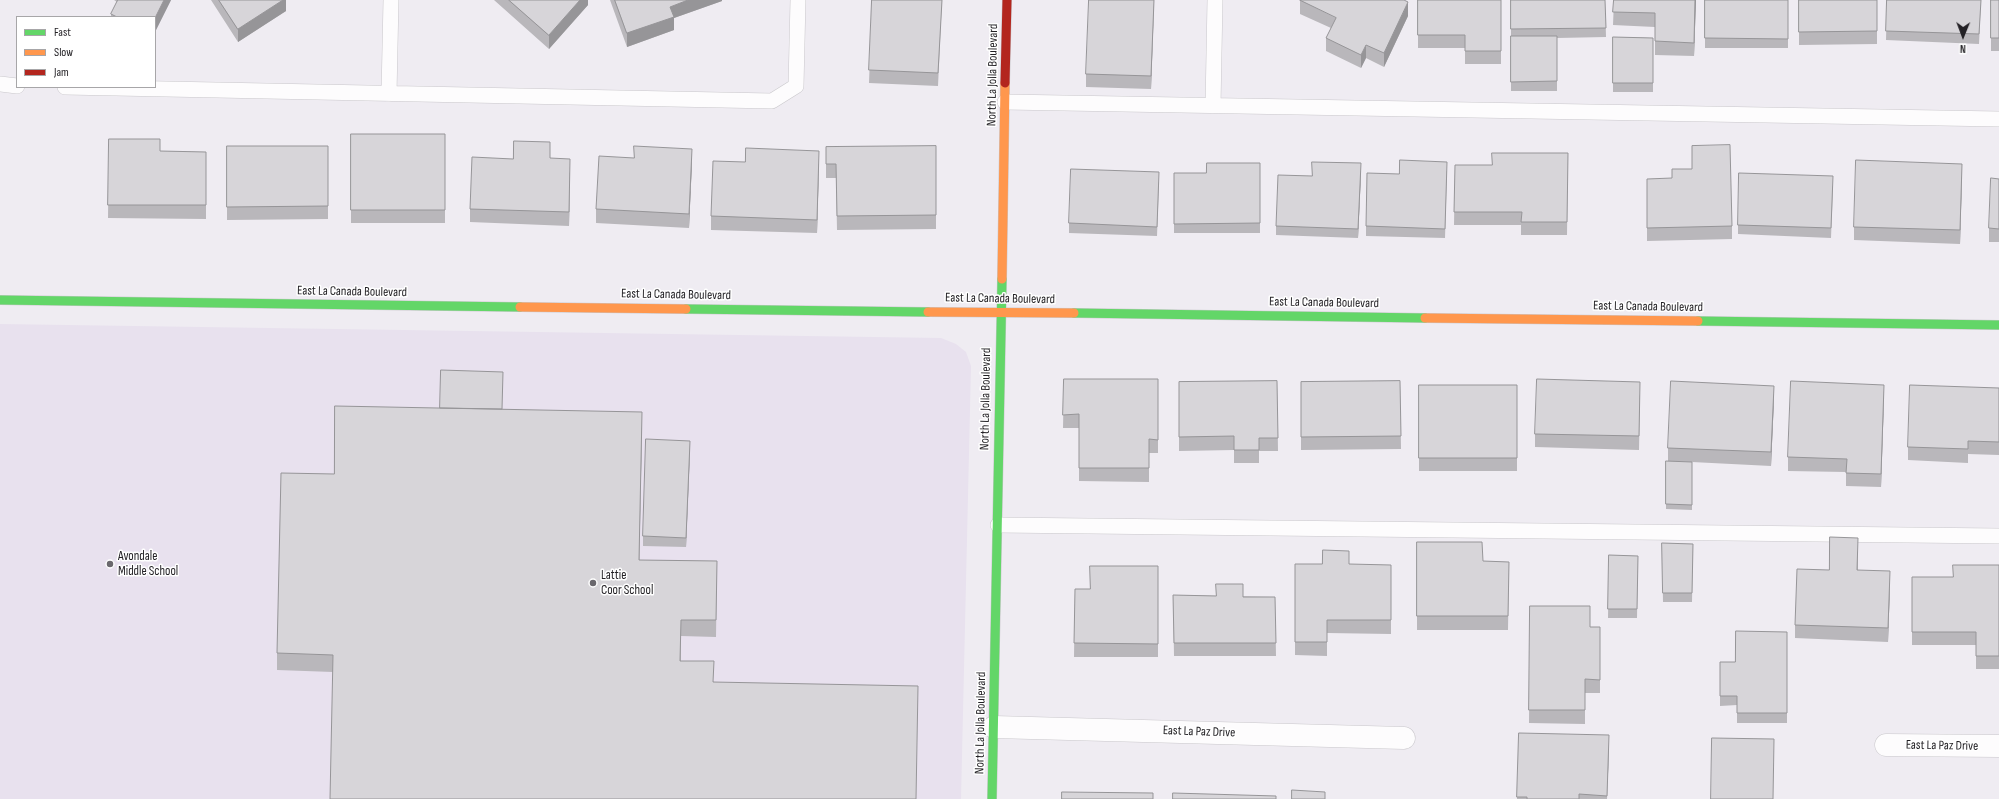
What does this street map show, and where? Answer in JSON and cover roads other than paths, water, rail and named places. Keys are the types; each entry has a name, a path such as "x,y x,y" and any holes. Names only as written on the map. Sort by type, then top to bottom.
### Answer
{"street":[{"name":"North La Jolla Boulevard","path":"992,799 1007,0"},
{"name":"East La Canada Boulevard","path":"0,300 1999,325"},
{"name":"East La Paz Drive","path":"994,727 1404,738"},
{"name":"East La Paz Drive","path":"1886,745 1999,746"}],"lane":[{"path":"388,94 390,0"},
{"path":"111,88 772,101 796,86 798,0"},
{"path":"1213,106 1215,0"},
{"path":"0,84 16,86"},
{"path":"1005,102 1999,120"},
{"path":"998,525 1999,536"}],"place":[{"name":"Avondale Middle School","path":"110,564"},
{"name":"Lattie Coor School","path":"593,583"}]}
